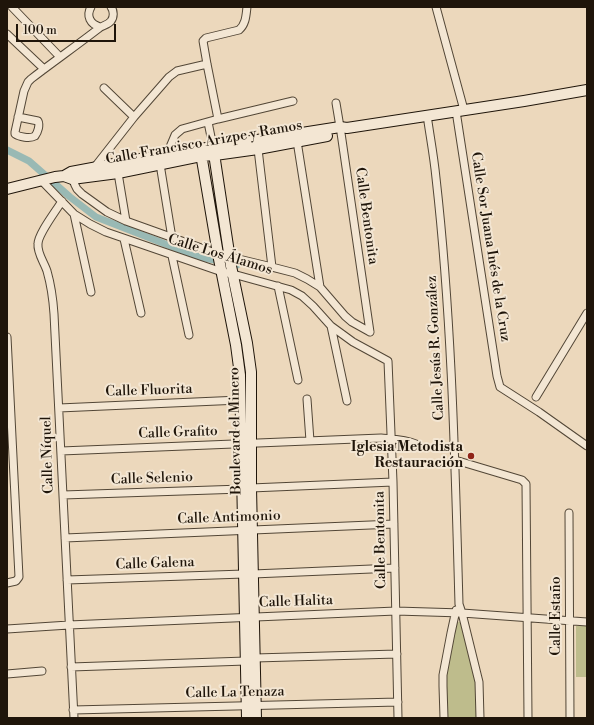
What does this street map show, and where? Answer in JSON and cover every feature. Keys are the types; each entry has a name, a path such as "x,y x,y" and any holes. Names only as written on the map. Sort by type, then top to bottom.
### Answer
{"street":[{"path":"12,7 60,57"},
{"path":"91,7 89,18 95,26 100,27"},
{"path":"18,117 38,121 39,124 37,134 31,138 15,134 18,117 25,86 31,79 100,27 110,23 113,19 111,7"},
{"path":"218,118 203,43 204,39 240,30 245,22 247,7"},
{"name":"Calle Sor Juana Inés de la Cruz","path":"436,7 460,111 497,376 500,387 587,446"},
{"path":"7,34 44,69"},
{"path":"94,168 134,117 172,74 177,71 207,64"},
{"path":"104,88 134,117"},
{"name":"Calle Francisco Arizpe y Ramos","path":"214,151 587,90"},
{"path":"167,154 175,135 182,129 218,118 293,101"},
{"name":"Calle Bentonita","path":"336,103 343,129 370,332"},
{"name":"Calle Jesús R. González","path":"427,115 436,177 450,363 455,460 459,613 479,682 480,718"},
{"path":"208,122 214,151"},
{"name":"Calle Francisco Arizpe y Ramos","path":"58,177 94,168 167,154 258,149 343,129"},
{"path":"297,141 320,287"},
{"path":"258,149 272,267"},
{"name":"Boulevard el Minero","path":"214,151 231,264 246,343 251,384 246,444 246,488 252,705 256,718"},
{"name":"Calle Francisco Arizpe y Ramos","path":"58,177 118,173 160,164 201,152"},
{"name":"Boulevard el Minero","path":"201,152 220,263 239,359 240,400 246,444"},
{"path":"160,164 172,238"},
{"path":"118,173 126,220"},
{"path":"7,189 58,177"},
{"name":"Calle Los Álamos","path":"58,177 62,201 74,214 90,224 124,239 172,256 220,263 272,267 295,273 320,287 348,319 357,326 370,332"},
{"name":"Calle Los Álamos","path":"58,177 77,189 107,212 172,238 220,263 231,264 302,296 331,326 353,342 388,361"},
{"name":"Calle Níquel","path":"62,201 41,234 38,249 46,269 52,292 56,341 74,718"},
{"path":"74,214 91,292"},
{"path":"124,239 141,313"},
{"path":"172,256 190,335"},
{"path":"278,286 298,380"},
{"path":"536,397 587,313"},
{"path":"331,326 347,401"},
{"path":"7,337 9,413 19,577 16,581 7,583"},
{"name":"Calle Bentonita","path":"388,361 393,482 398,718"},
{"path":"307,399 310,441"},
{"name":"Calle Fluorita","path":"59,408 240,400"},
{"name":"Calle Grafito","path":"61,452 391,438 416,444"},
{"path":"455,460 522,480 526,484 528,718"},
{"name":"Calle Selenio","path":"63,495 393,482"},
{"name":"Calle Estaño","path":"569,513 570,718"},
{"name":"Calle Antimonio","path":"65,538 394,524"},
{"name":"Calle Galena","path":"67,580 395,568"},
{"name":"Calle Halita","path":"7,629 396,611 459,613 587,622"},
{"path":"444,718 443,675 459,613"},
{"path":"71,667 397,654"},
{"path":"7,674 42,671"},
{"name":"Calle La Tenaza","path":"73,710 398,702"},
{"name":"Boulevard el Minero","path":"247,718 252,705"}],"shaded area":[{"path":"461,621 476,680 477,718 446,718 444,676 454,624"},
{"path":"576,626 587,626 587,677 576,677"}],"waterway":[{"path":"7,150 29,161 70,197 96,217 196,256 237,265"}],"place":[{"name":"Iglesia Metodista Restauración","path":"471,456"}]}
